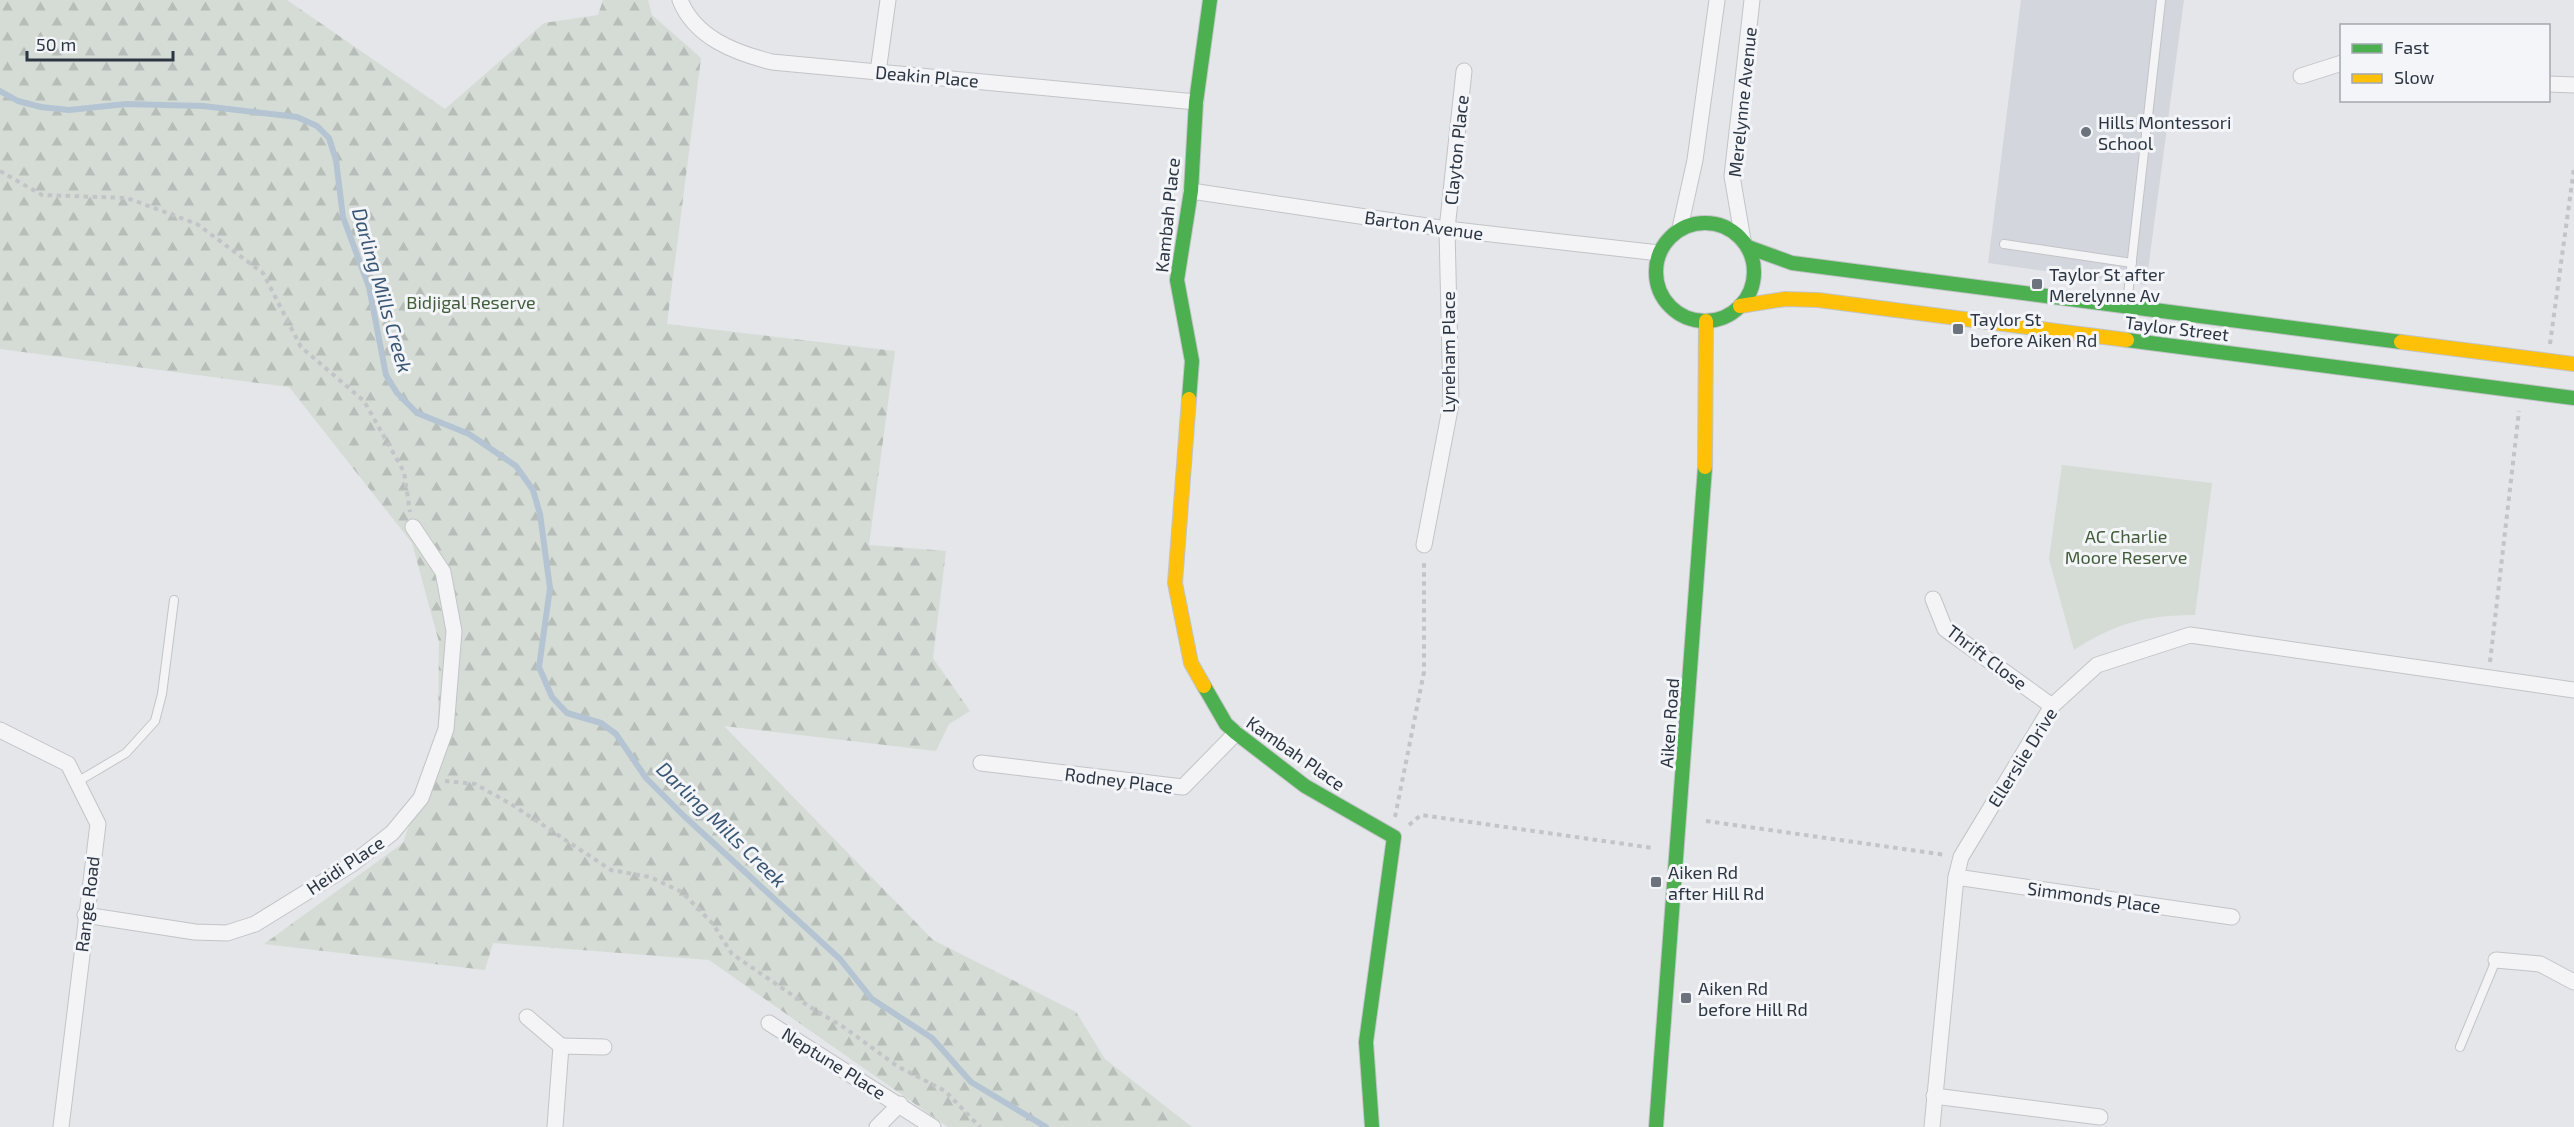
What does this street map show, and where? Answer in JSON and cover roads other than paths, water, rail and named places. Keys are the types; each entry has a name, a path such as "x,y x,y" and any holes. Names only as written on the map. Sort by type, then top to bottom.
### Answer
{"street":[{"name":"Deakin Place","path":"680,0 705,34 737,53 772,62 1196,102"},
{"path":"878,72 888,0"},
{"name":"Kambah Place","path":"1210,0 1196,102 1191,191 1177,280 1192,361 1175,583 1191,663 1226,724 1305,786 1394,837 1366,1042 1372,1127"},
{"name":"Merelynne Avenue","path":"1680,228 1695,160 1717,0"},
{"name":"Merelynne Avenue","path":"1745,243 1732,176 1752,0"},
{"path":"2301,76 2340,64"},
{"name":"Clayton Place","path":"1447,229 1464,71"},
{"path":"2550,84 2574,85"},
{"name":"Barton Avenue","path":"1191,191 1447,229 1659,253"},
{"path":"1697,223 1714,223 1730,229 1745,243 1753,262 1754,278 1740,306 1725,316 1706,321 1690,319 1675,312 1664,300 1657,285 1655,269 1659,253 1668,238 1680,228 1697,223"},
{"name":"Lyneham Place","path":"1424,545 1451,404 1447,229"},
{"name":"Taylor Street","path":"1745,243 1792,263 2574,364"},
{"name":"Taylor Street","path":"1740,306 1785,299 1818,300 2574,398"},
{"name":"Aiken Road","path":"1656,1127 1705,472 1706,321"},
{"name":"Heidi Place","path":"86,915 195,932 227,933 255,924 352,864 392,833 422,798 446,729 454,631 443,572 413,526"},
{"name":"Thrift Close","path":"1933,599 1945,629 2052,706"},
{"name":"Ellerslie Drive","path":"1932,1127 1956,877 1961,857 2052,706 2097,664 2190,635 2574,690"},
{"name":"Range Road","path":"0,730 68,764 98,824 61,1127"},
{"name":"Rodney Place","path":"981,763 1183,787 1236,733"},
{"name":"Simmonds Place","path":"1956,877 2232,917"},
{"path":"2496,960 2540,964 2574,982"},
{"path":"527,1017 561,1046 604,1047"},
{"name":"Neptune Place","path":"769,1023 933,1127"},
{"path":"555,1127 561,1046"},
{"path":"1934,1096 2100,1117"},
{"name":"Neptune Place","path":"877,1127 900,1104"}],"lane":[{"path":"2127,308 2161,0"},
{"path":"2004,244 2132,263"},
{"path":"77,782 126,753 155,722 162,694 174,600"},
{"path":"2460,1047 2496,960"}],"waterway":[{"name":"Darling Mills Creek","path":"0,91 18,101 41,107 69,110 126,104 203,106 297,117 317,126 329,138 336,160 343,217 369,287 386,375 397,393 417,413 469,434 516,466 533,490 540,514 550,588 539,667 552,697 567,713 601,723 616,734 646,778 684,816 840,959 872,999 932,1038 971,1082 1046,1127"}],"place":[{"name":"Hills Montessori School","path":"2086,132"},
{"name":"Taylor St after Merelynne Av","path":"2037,284"},
{"name":"Taylor St before Aiken Rd","path":"1958,329"},
{"name":"Aiken Rd after Hill Rd","path":"1656,882"},
{"name":"Aiken Rd before Hill Rd","path":"1686,998"}],"park label":[{"name":"Bidjigal Reserve","path":"471,302"},
{"name":"AC Charlie Moore Reserve","path":"2126,546"}]}
